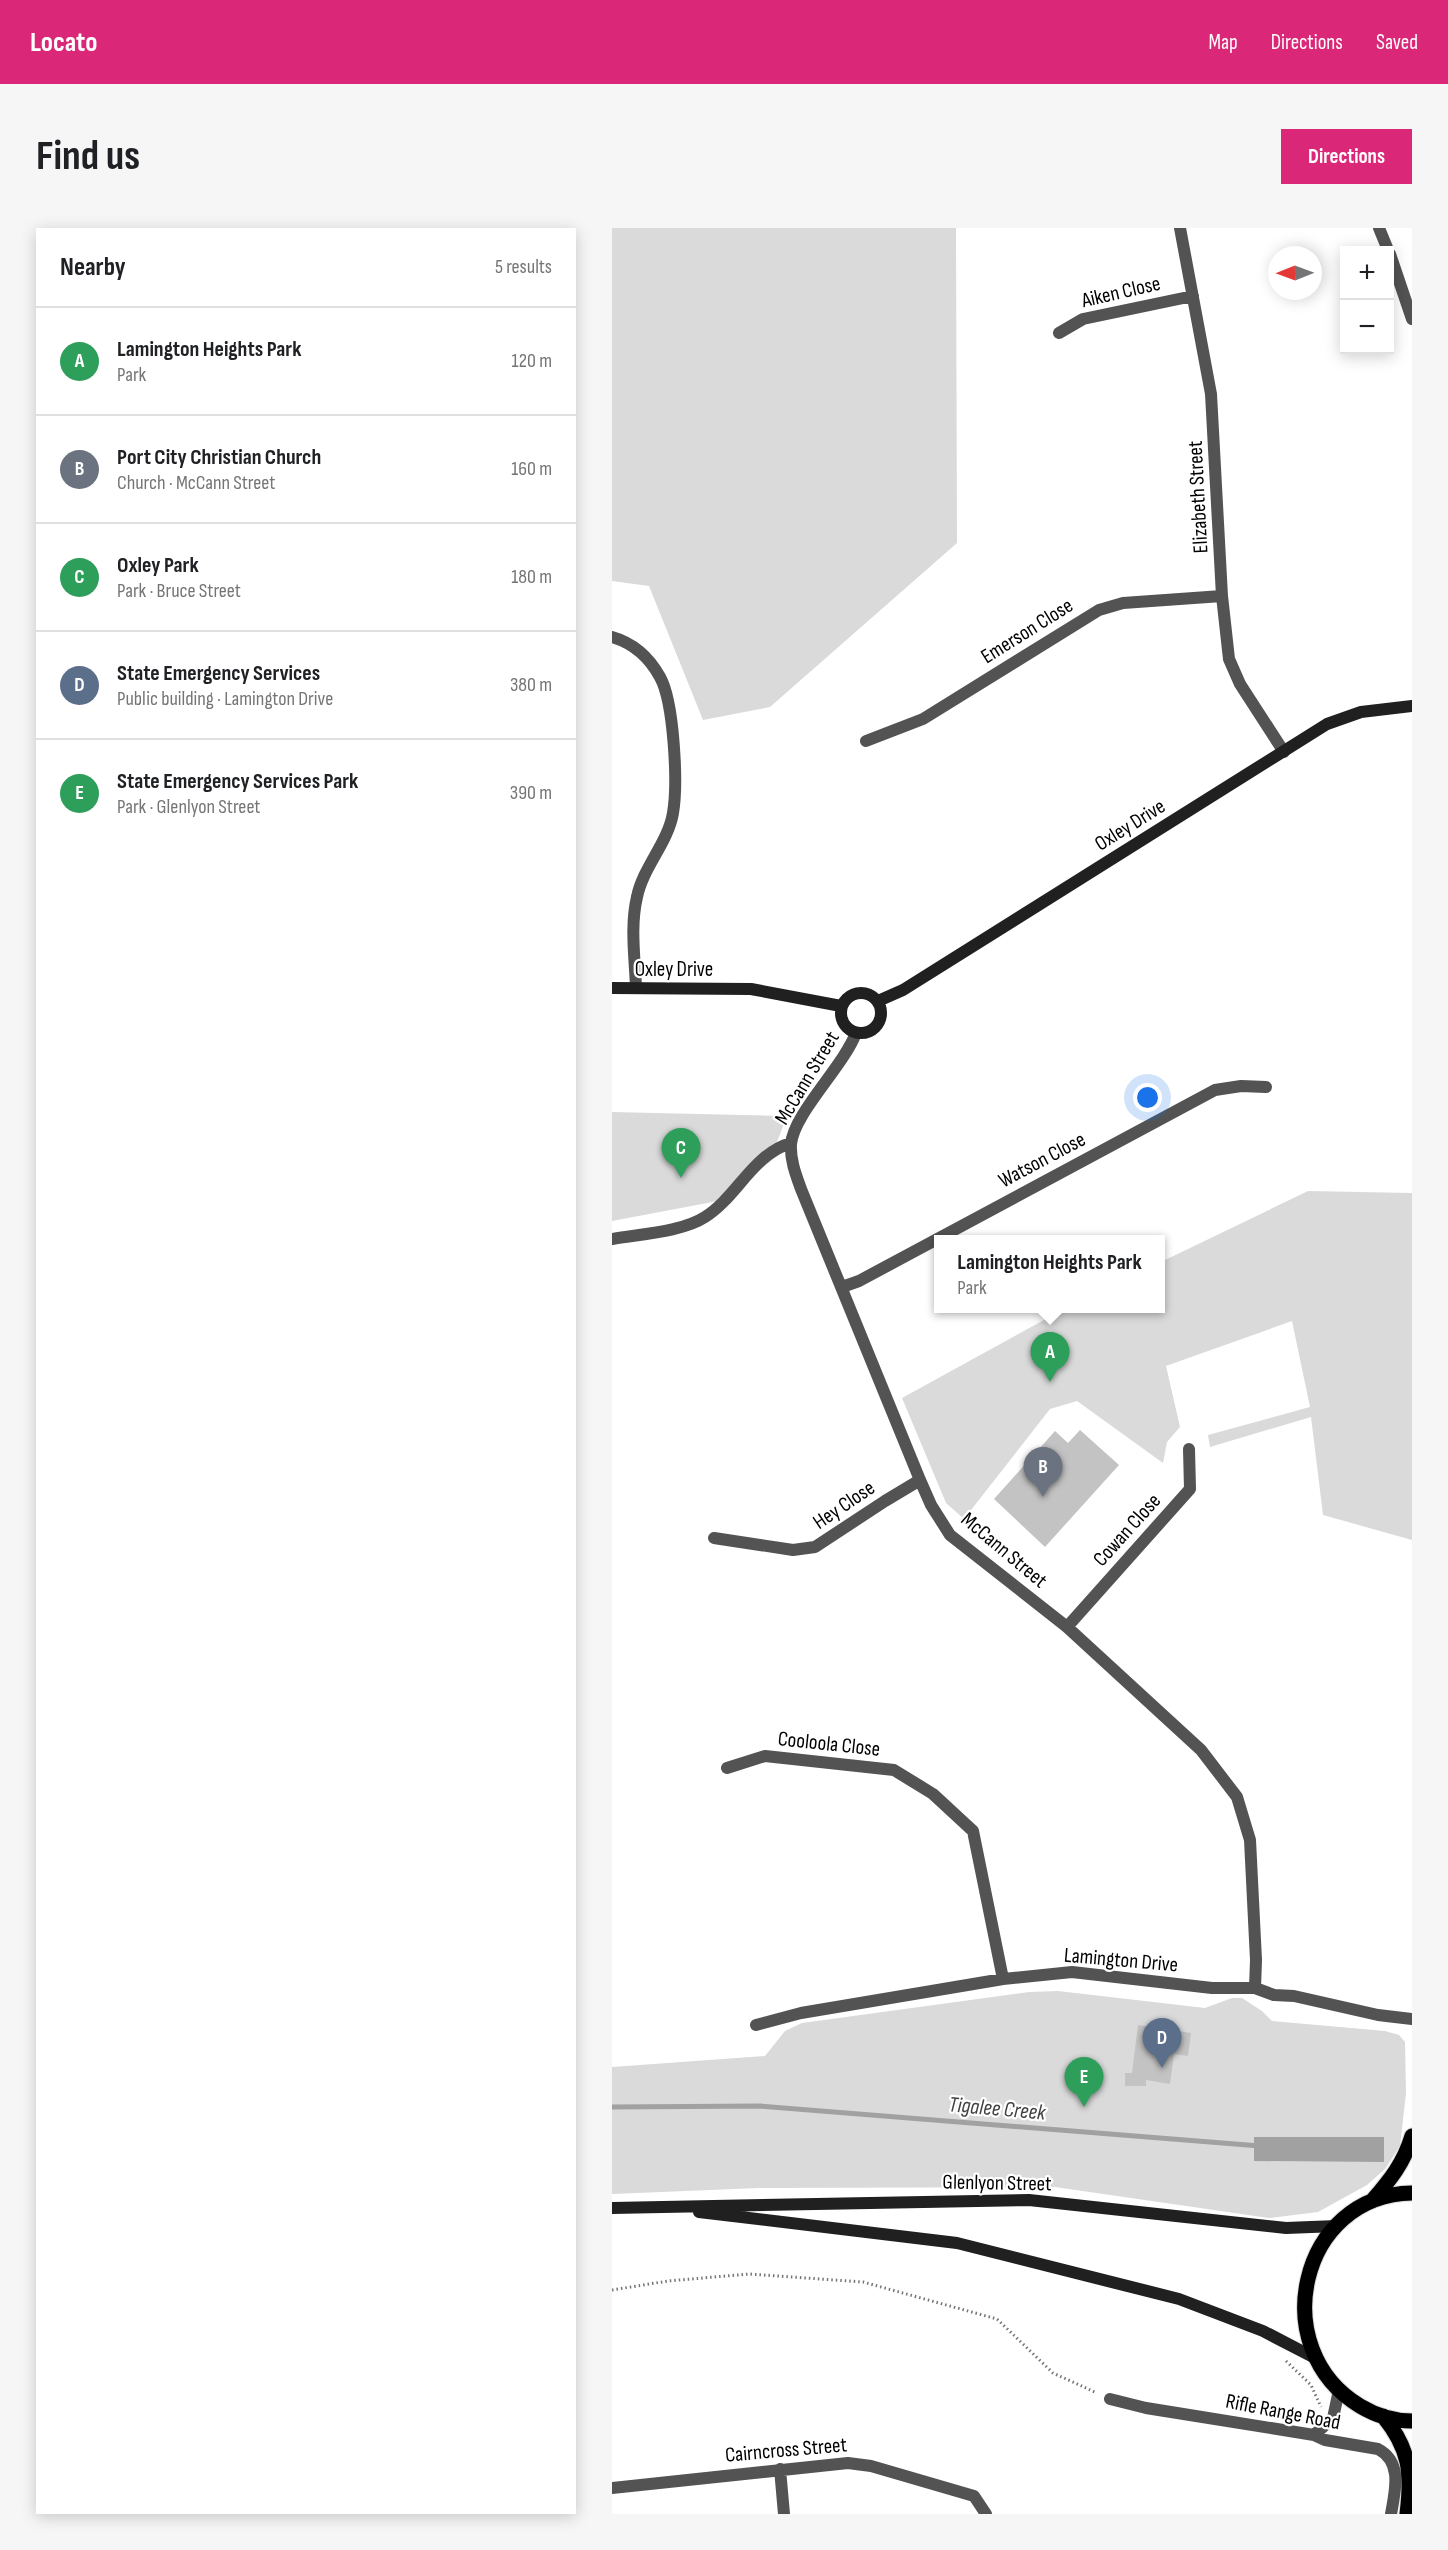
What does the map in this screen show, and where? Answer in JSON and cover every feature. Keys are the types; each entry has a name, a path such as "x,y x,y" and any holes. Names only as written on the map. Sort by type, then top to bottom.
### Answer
{"main road":[{"name":"Oxley Drive","path":"878,1001 913,984 1327,724 1361,712 1412,706"},
{"name":"Oxley Drive","path":"612,988 751,989 841,1006"},
{"path":"858,992 865,993 878,1001 881,1014 876,1027 870,1031 856,1033 843,1023 841,1006 845,999 858,992"},
{"path":"1370,2203 1395,2175 1406,2156 1412,2136"},
{"path":"1412,2193 1387,2196 1370,2203 1352,2213 1337,2226 1316,2255 1305,2288 1304,2324 1315,2358 1339,2390 1352,2401 1383,2416 1412,2421"},
{"name":"Glenlyon Street","path":"612,2208 1029,2200 1286,2229 1337,2226"},
{"name":"Glenlyon Street","path":"655,2206 957,2243 1179,2299 1263,2331 1315,2358"},
{"path":"1383,2416 1397,2433 1409,2460 1410,2490 1407,2514"}],"street":[{"name":"Elizabeth Street","path":"1180,228 1211,393 1222,596 1229,659 1240,684 1284,752"},
{"path":"1379,228 1386,246"},
{"path":"1394,267 1412,319"},
{"name":"Aiken Close","path":"1059,333 1083,319 1193,296"},
{"name":"Emerson Close","path":"866,741 923,719 1099,610 1123,603 1222,596"},
{"path":"612,637 638,650 650,662 661,679 667,700 675,761 673,813 668,830 637,895 634,919 636,988"},
{"name":"McCann Street","path":"856,1033 850,1049 798,1123 791,1143 794,1167 920,1480 931,1505 950,1535 1067,1627 1201,1750 1237,1797 1250,1840 1256,1960 1255,1988"},
{"name":"Watson Close","path":"945,1235 1215,1090 1241,1086 1266,1087"},
{"path":"612,1239 689,1225 707,1216 765,1157 777,1147 791,1143"},
{"name":"Watson Close","path":"842,1287 934,1241"},
{"name":"Cowan Close","path":"1067,1627 1190,1490 1189,1449"},
{"name":"Hey Close","path":"714,1538 793,1550 815,1547 885,1500 920,1480"},
{"name":"Cooloola Close","path":"727,1768 765,1756 894,1770 933,1794 973,1831 1002,1978"},
{"name":"Lamington Drive","path":"756,2025 801,2013 1002,1978 1072,1972 1212,1988 1255,1988 1274,1995 1294,1996 1378,2015 1412,2019"},
{"path":"1314,2435 1333,2418 1339,2390"},
{"name":"Rifle Range Road","path":"1110,2398 1146,2408 1314,2435 1325,2440 1385,2453 1394,2466 1396,2481 1391,2514"},
{"name":"Cairncross Street","path":"612,2488 848,2463 871,2466 974,2496 986,2514"},
{"path":"780,2469 784,2514"}],"path":[{"path":"612,2290 668,2280 749,2274 863,2282 997,2319 1053,2373 1110,2398"},
{"path":"1279,2356 1298,2370 1311,2385 1322,2410 1326,2413"}],"shaded area":[{"path":"612,228 956,228 957,543 770,707 703,720 649,586 612,581"},
{"path":"612,1112 787,1116 777,1142 777,1156 723,1200 612,1221"},
{"path":"1308,1191 1412,1193 1412,1540 1323,1515 1311,1417 1210,1447 1208,1435 1310,1407 1292,1321 1166,1366 1180,1427 1167,1442 1163,1463 1077,1401 1050,1409 964,1519 946,1503 902,1398 1057,1313 1165,1313 1165,1260"},
{"path":"1058,1991 1205,2008 1232,1998 1242,1998 1262,2011 1272,2021 1385,2031 1399,2035 1405,2042 1406,2093 1400,2146 1385,2169 1367,2185 1318,2212 1269,2218 1055,2187 759,2188 612,2194 612,2067 765,2056 785,2031 802,2023 1029,1992"},
{"path":"1254,2137 1384,2137 1384,2162 1254,2161"}],"building":[{"path":"1080,1430 1119,1465 1045,1547 994,1499 1055,1431 1068,1443"},
{"path":"1138,2025 1191,2033 1188,2056 1174,2054 1170,2084 1146,2080 1146,2086 1125,2086 1125,2073 1132,2073"}],"waterway":[{"name":"Tigalee Creek","path":"612,2107 760,2106 1260,2146"}],"place":[{"name":"Oxley Park","path":"681,1178"},
{"name":"Lamington Heights Park","path":"1050,1382"},
{"name":"Port City Christian Church","path":"1043,1497"},
{"name":"State Emergency Services","path":"1162,2068"},
{"name":"State Emergency Services Park","path":"1084,2107"}]}
